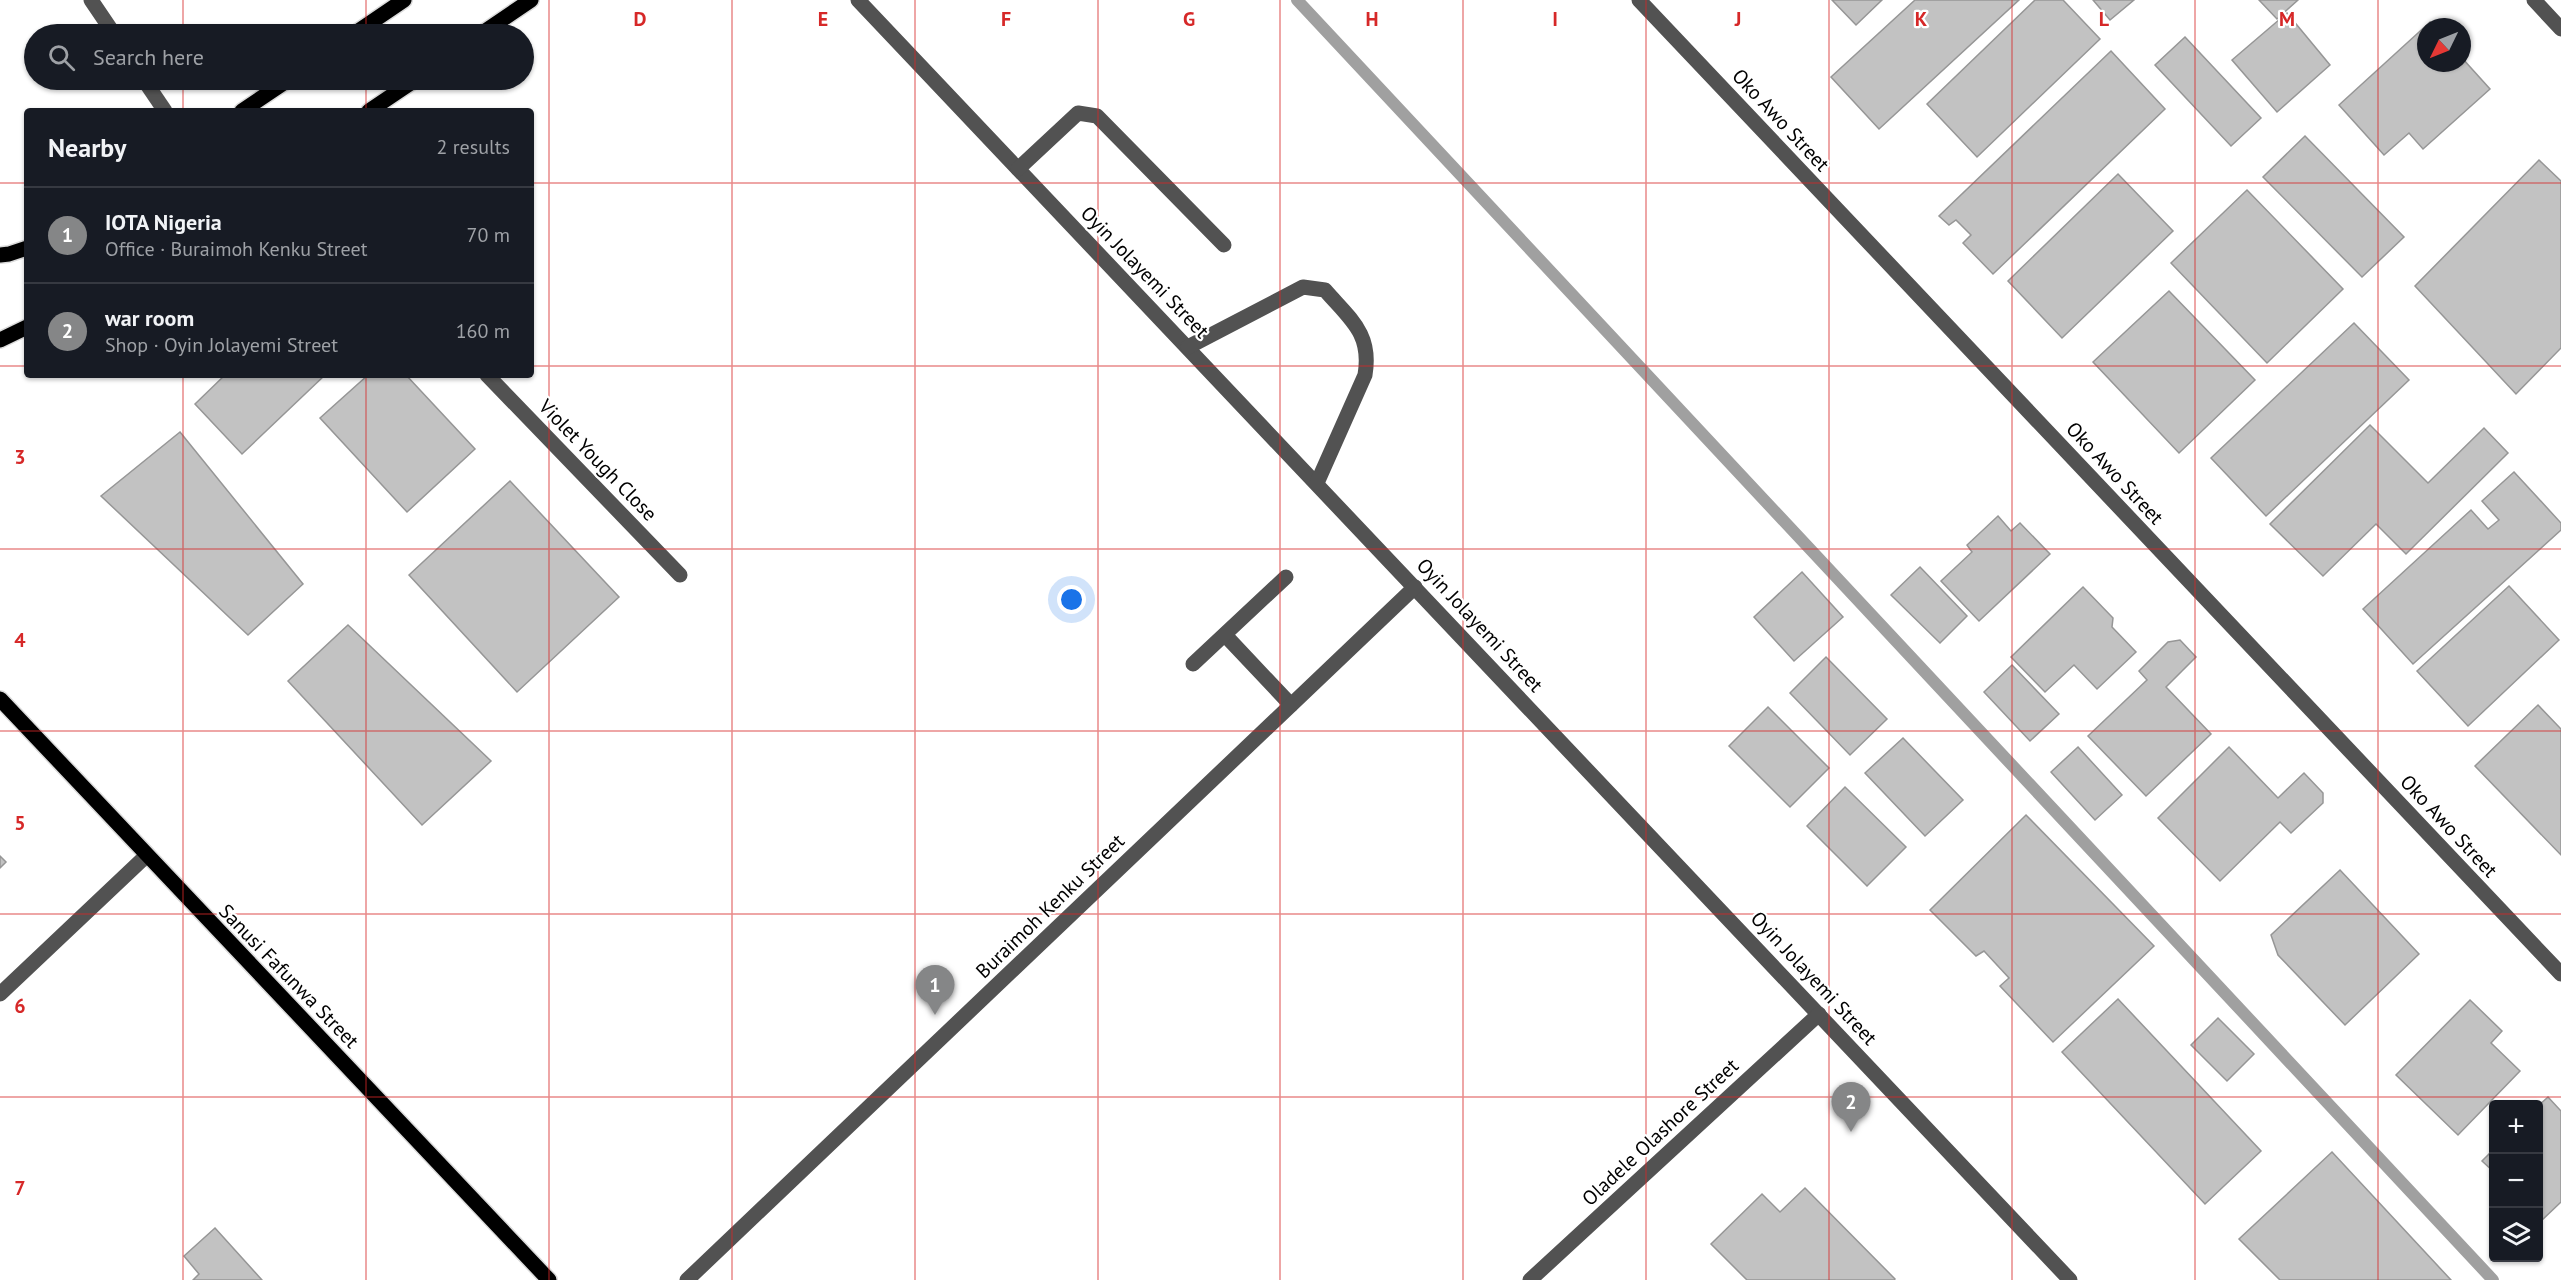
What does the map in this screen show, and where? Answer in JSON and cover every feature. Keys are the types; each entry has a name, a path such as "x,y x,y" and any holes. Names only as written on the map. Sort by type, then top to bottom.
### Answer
{"main road":[{"path":"369,24 404,0"},
{"path":"496,24 531,0"},
{"path":"246,108 273,90"},
{"path":"373,108 400,90"},
{"path":"0,255 24,249"},
{"path":"0,340 24,328"},
{"name":"Sanusi Fafunwa Street","path":"0,699 549,1280"}],"street":[{"path":"91,0 107,24"},
{"name":"Oyin Jolayemi Street","path":"858,0 2070,1280"},
{"name":"Oko Awo Street","path":"1639,0 2561,974"},
{"path":"2534,0 2561,29"},
{"path":"151,90 163,108"},
{"path":"1018,169 1078,113 1097,116 1224,245"},
{"path":"1188,347 1303,287 1325,290 1362,333 1368,358 1365,375 1317,483"},
{"name":"Violet Yough Close","path":"490,378 680,575"},
{"path":"1193,664 1286,577"},
{"name":"Buraimoh Kenku Street","path":"687,1280 1415,587"},
{"path":"1225,635 1291,705"},
{"path":"0,994 146,856"},
{"name":"Oladele Olashore Street","path":"1530,1280 1819,1014"}],"building":[{"path":"1832,0 1882,0 1856,25"},
{"path":"1915,0 2019,0 1879,129 1831,77"},
{"path":"2035,0 2063,0 2100,39 1977,157 1927,104"},
{"path":"2093,0 2134,0 2110,20"},
{"path":"2259,0 2298,0 2277,19"},
{"path":"2287,13 2330,65 2277,112 2232,60"},
{"path":"2417,34 2417,72 2471,72 2471,68 2490,89 2423,149 2409,133 2384,155 2339,105"},
{"path":"2185,37 2261,118 2231,146 2155,65"},
{"path":"2111,51 2165,109 1993,274 1963,243 1971,235 1956,220 1949,225 1939,216"},
{"path":"2305,136 2404,237 2362,277 2263,177"},
{"path":"2539,160 2561,181 2561,348 2516,394 2415,286"},
{"path":"2118,174 2173,231 2062,338 2008,281"},
{"path":"2247,190 2343,289 2267,363 2171,263"},
{"path":"2169,291 2255,380 2179,453 2093,362"},
{"path":"2354,323 2409,380 2266,516 2211,458"},
{"path":"222,378 322,378 242,454 195,404"},
{"path":"365,378 409,378 475,449 407,512 320,418"},
{"path":"2370,425 2428,483 2484,428 2508,453 2406,554 2376,524 2323,576 2270,524"},
{"path":"180,432 303,584 248,635 101,496"},
{"path":"2514,472 2561,523 2561,530 2413,664 2363,609 2471,510 2488,529 2499,520 2482,501"},
{"path":"510,481 619,597 517,692 409,575"},
{"path":"1998,516 2011,531 2020,523 2050,554 1979,621 1941,581 1972,552 1967,545"},
{"path":"1920,567 1967,616 1940,643 1891,595"},
{"path":"1802,572 1843,617 1794,661 1754,617"},
{"path":"2509,586 2559,640 2468,726 2417,671"},
{"path":"2083,587 2113,618 2112,627 2136,652 2097,689 2074,665 2045,692 2011,657"},
{"path":"348,625 491,761 422,825 288,681"},
{"path":"2180,640 2196,657 2166,687 2211,734 2146,796 2088,736 2147,680 2139,671 2168,642"},
{"path":"1826,657 1887,719 1850,755 1790,693"},
{"path":"2012,665 2059,714 2030,741 1984,692"},
{"path":"2538,705 2561,729 2561,855 2475,766"},
{"path":"1768,707 1829,768 1790,807 1729,746"},
{"path":"1903,738 1963,800 1925,836 1865,773"},
{"path":"2078,747 2122,795 2095,820 2051,772"},
{"path":"2229,747 2278,798 2304,773 2323,793 2323,803 2291,833 2280,822 2220,881 2158,818"},
{"path":"1845,787 1906,847 1867,886 1807,826"},
{"path":"2026,815 2154,946 2053,1042 2000,986 2009,978 1984,951 1976,956 1930,910"},
{"path":"0,856 6,862 0,868"},
{"path":"2340,870 2419,954 2345,1025 2278,955 2271,935"},
{"path":"2118,999 2261,1151 2205,1204 2062,1052"},
{"path":"2470,1000 2502,1031 2491,1043 2520,1071 2492,1100 2489,1100 2489,1103 2458,1135 2396,1075"},
{"path":"2218,1018 2254,1054 2227,1081 2191,1045"},
{"path":"2548,1097 2561,1111 2561,1202 2543,1219 2543,1154 2543,1102"},
{"path":"2332,1152 2451,1280 2280,1280 2239,1239"},
{"path":"2489,1154 2489,1167 2482,1161"},
{"path":"1805,1188 1894,1280 1747,1280 1711,1244 1762,1194 1780,1212"},
{"path":"215,1228 262,1280 193,1280 199,1274 184,1256"}],"waterway":[{"path":"1297,0 2493,1280"}],"place":[{"name":"IOTA Nigeria","path":"935,1015"},
{"name":"war room","path":"1851,1132"}]}
